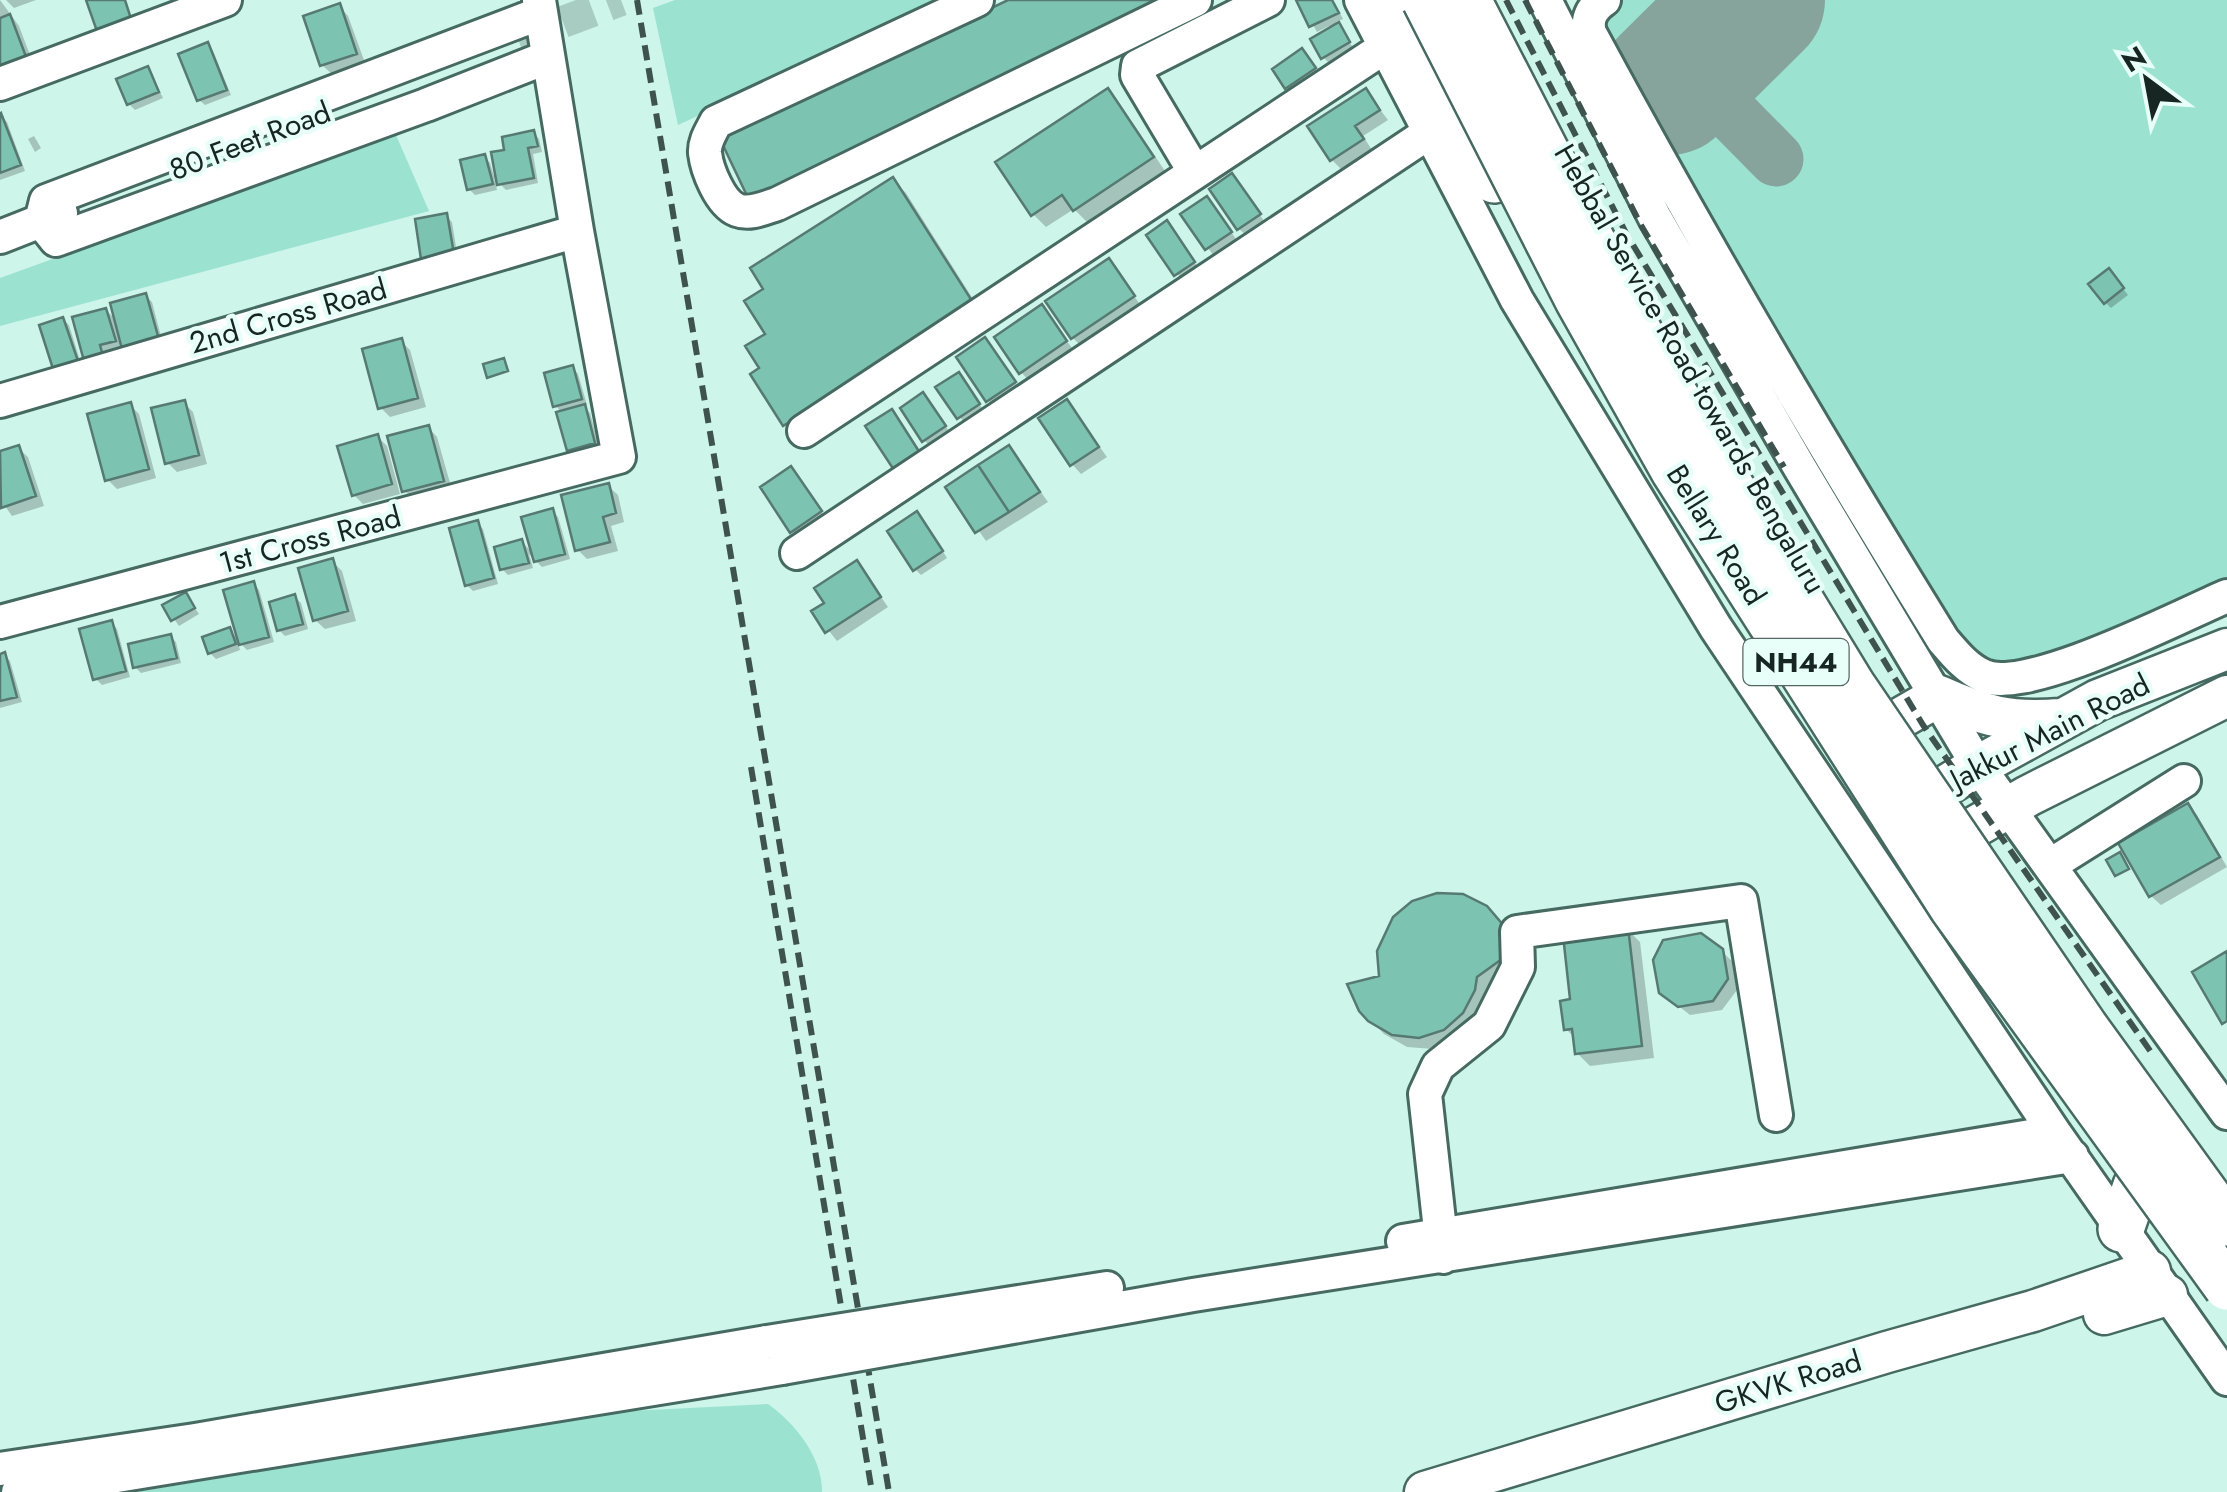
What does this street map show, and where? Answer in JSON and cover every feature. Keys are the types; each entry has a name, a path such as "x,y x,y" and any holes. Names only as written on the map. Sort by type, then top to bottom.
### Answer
{"highway":[{"path":"1400,0 1460,119 1603,381 1869,833 1895,873 2136,1186 2227,1314"},
{"name":"Bellary Road","path":"1425,0 1578,300 1674,471 1952,907 2227,1287"},
{"name":"Bellary Road","path":"1468,0 1653,359 1832,653 2085,1027 2227,1222"},
{"name":"Hebbal Service Road towards Bengaluru","path":"1486,0 1582,190 1764,506 1899,719 1960,776 1989,819"},
{"path":"1989,819 2227,1188"},
{"path":"2122,1229 2136,1186"}],"main road":[{"name":"Jakkur Main Road","path":"1869,833 1960,776 2098,700 2227,648"},
{"path":"1899,719 1939,696 1976,714 1996,718 2027,722 2063,719"},
{"name":"Jakkur Main Road","path":"1895,873 1989,819 2227,696"},
{"name":"GKVK Road","path":"1425,1492 1887,1352 2033,1311 2159,1283"},
{"name":"GKVK Road","path":"1509,1492 2159,1283"}],"street":[{"path":"0,84 225,0"},
{"path":"977,0 716,122 705,151 725,200 737,210 752,212 777,204 1196,0"},
{"path":"1194,171 1137,75 1138,66 1268,0"},
{"path":"1361,0 1537,333 1716,628 1869,833"},
{"path":"1545,0 1654,216 1800,468 1939,696 1960,776"},
{"path":"1604,0 1590,15 1590,32 1678,196 1841,475 1943,640 1962,662 1986,678 2014,679 2047,673 2227,596"},
{"path":"548,57 56,240 41,221 46,201 540,6 576,230"},
{"name":"80 Feet Road","path":"0,237 499,46"},
{"path":"804,431 1385,47"},
{"path":"797,553 1430,132"},
{"name":"2nd Cross Road","path":"0,401 576,230"},
{"name":"1st Cross Road","path":"0,622 619,458 576,230"},
{"path":"2052,864 2184,781"},
{"path":"1989,819 2052,864 2227,1114"},
{"path":"1895,873 2063,1144 2227,1380"},
{"path":"1442,1246 1424,1094 1438,1066 1490,1026 1518,967 1517,932 1741,901 1776,1115"},
{"path":"18,1492 169,1456 2063,1144"},
{"path":"0,1469 169,1456"}],"green space":[{"path":"675,0 948,0 678,125 653,8"},
{"path":"1615,0 1692,0 1668,40 1646,66 1762,179 1795,142 1729,76 1802,0 2227,0 2227,586 2029,669 1980,661 1898,543 1717,252 1597,16"},
{"path":"396,135 429,211 0,326 0,278"},
{"path":"768,1404 806,1442 818,1467 822,1492 136,1492 610,1412"}],"building":[{"path":"86,0 125,0 133,25 99,37"},
{"path":"1008,0 1157,0 750,202 720,139"},
{"path":"1296,0 1332,0 1339,13 1309,27"},
{"path":"340,3 357,54 320,66 303,16"},
{"path":"10,14 28,62 0,72 0,18"},
{"path":"1339,22 1350,42 1321,59 1310,39"},
{"path":"208,42 227,90 197,101 178,54"},
{"path":"1302,48 1316,68 1285,89 1272,69"},
{"path":"148,66 159,92 127,105 116,79"},
{"path":"1108,88 1154,157 1073,211 1062,195 1031,216 995,162"},
{"path":"1366,88 1380,110 1355,126 1364,139 1330,161 1307,126"},
{"path":"0,114 21,165 0,173"},
{"path":"534,130 538,146 528,148 534,178 497,185 491,152 504,150 502,137"},
{"path":"485,154 493,184 467,190 460,160"},
{"path":"1232,173 1261,214 1237,230 1209,189"},
{"path":"893,177 974,304 783,426 750,374 759,368 745,346 765,334 744,301 763,289 750,268"},
{"path":"1207,196 1232,232 1205,250 1180,214"},
{"path":"447,213 455,260 422,266 415,219"},
{"path":"1167,220 1195,262 1174,276 1146,235"},
{"path":"1109,258 1135,296 1071,339 1045,301"},
{"path":"2109,268 2124,288 2104,304 2088,284"},
{"path":"146,293 160,343 123,353 110,303"},
{"path":"1042,304 1067,341 1019,374 994,337"},
{"path":"106,308 116,341 100,345 103,356 84,361 72,317"},
{"path":"63,317 78,361 53,369 39,325"},
{"path":"985,337 1016,382 986,402 956,357"},
{"path":"402,338 418,398 378,409 362,349"},
{"path":"504,358 508,371 487,378 483,364"},
{"path":"573,365 582,399 553,407 544,373"},
{"path":"959,372 980,404 957,419 935,387"},
{"path":"923,392 946,426 922,442 900,408"},
{"path":"1067,399 1099,447 1070,466 1038,418"},
{"path":"185,400 199,455 165,464 151,408"},
{"path":"131,402 149,469 105,481 87,414"},
{"path":"585,404 595,443 567,451 556,412"},
{"path":"892,409 920,453 894,470 865,426"},
{"path":"429,425 444,481 402,492 387,436"},
{"path":"378,434 392,484 352,496 337,446"},
{"path":"19,445 36,496 1,508 0,451"},
{"path":"1009,445 1040,492 1009,512 978,465"},
{"path":"978,465 1009,512 975,533 945,487"},
{"path":"791,466 822,511 790,533 760,487"},
{"path":"609,483 616,513 603,517 610,542 575,551 561,495"},
{"path":"553,508 565,554 534,562 521,517"},
{"path":"917,511 943,551 913,571 887,531"},
{"path":"478,520 494,578 465,586 449,528"},
{"path":"522,539 529,563 500,570 494,547"},
{"path":"333,558 348,611 313,621 298,568"},
{"path":"857,560 881,597 825,633 811,611 824,603 814,588"},
{"path":"254,581 269,637 239,645 223,590"},
{"path":"186,592 195,608 171,621 162,605"},
{"path":"295,594 303,624 277,631 269,602"},
{"path":"112,620 126,671 93,680 79,629"},
{"path":"230,627 236,644 208,654 202,637"},
{"path":"171,634 177,658 133,668 128,644"},
{"path":"5,652 17,697 0,701 0,654"},
{"path":"2188,803 2220,857 2149,897 2118,843"},
{"path":"2120,852 2129,869 2115,876 2106,860"},
{"path":"1437,893 1463,894 1487,906 1504,926 1513,951 1477,977 1463,1013 1444,1030 1419,1038 1392,1035 1359,1011 1347,984 1379,976 1377,951 1393,917 1412,901"},
{"path":"1628,927 1642,1046 1575,1054 1572,1029 1564,1030 1560,1001 1570,999 1563,935"},
{"path":"1701,933 1723,949 1728,979 1713,1001 1678,1007 1659,993 1653,960 1663,940"},
{"path":"2227,951 2227,1021 2222,1024 2192,972"}],"taxiway":[{"path":"1712,42 1699,64 1702,81 1776,159"}],"runway":[{"path":"1669,85 1755,0"}],"tunnel":[{"path":"518,39 621,0"}],"railway":[{"path":"637,0 889,1492"},
{"path":"1506,0 1627,235 1923,725 2153,1055"},
{"path":"1525,0 1642,227 1784,467"},
{"path":"751,767 872,1492"}]}
